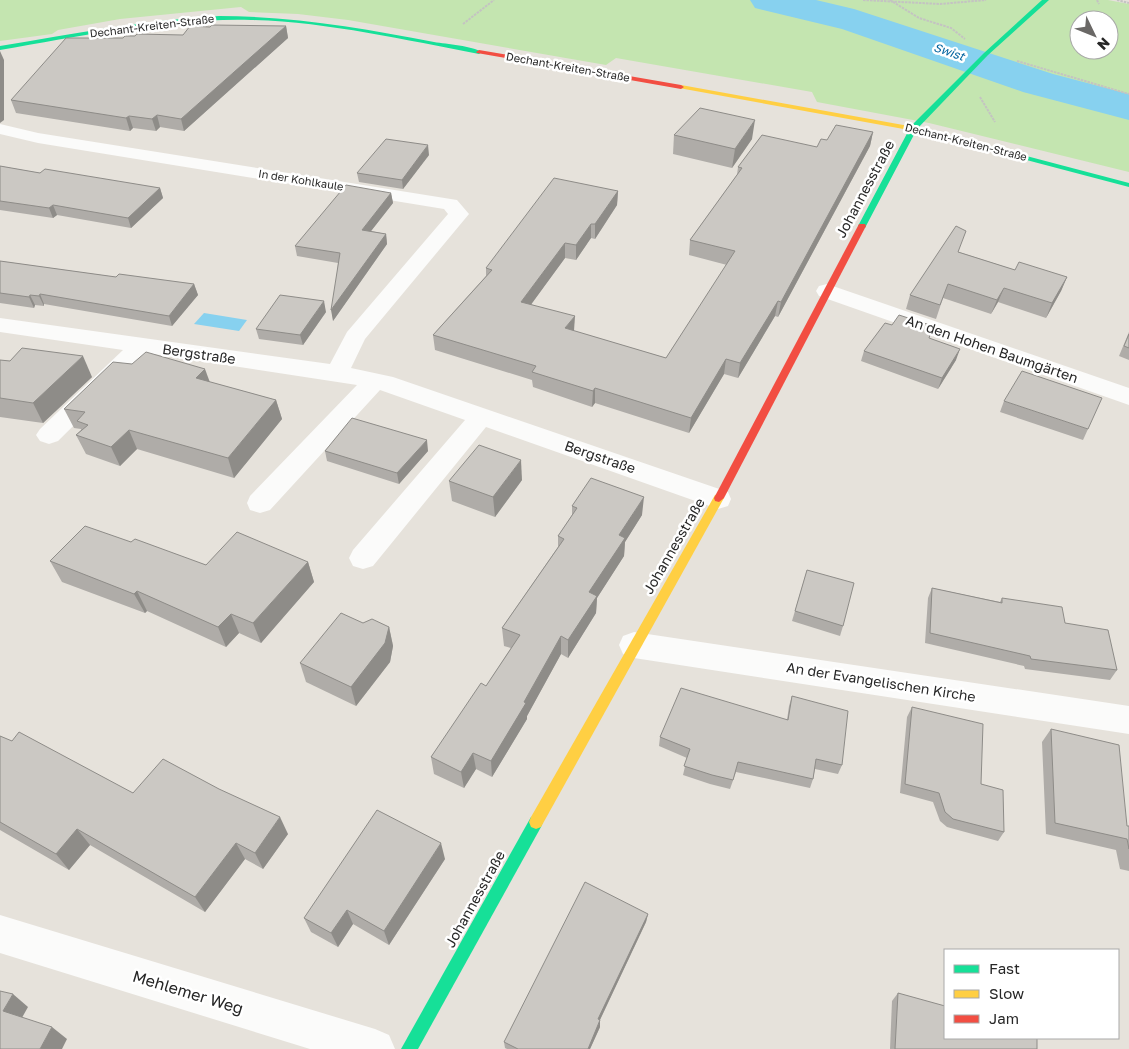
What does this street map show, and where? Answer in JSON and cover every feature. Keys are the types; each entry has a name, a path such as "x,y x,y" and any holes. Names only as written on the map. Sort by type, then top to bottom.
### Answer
{"street":[{"path":"988,54 1046,0"},
{"name":"Dechant-Kreiten-Straße","path":"0,48 153,24 219,18 316,24 914,128 1129,185"},
{"name":"Johannesstraße","path":"409,1049 634,644 718,499 914,128 988,54"},
{"name":"In der Kohlkaule","path":"0,129 38,138 450,204 459,214 354,337 337,373"},
{"name":"An den Hohen Baumgärten","path":"827,291 1129,397"},
{"name":"Bergstraße","path":"0,325 337,373 375,381 482,416 718,499"},
{"path":"49,435 141,346"},
{"path":"260,503 375,381"},
{"path":"363,558 482,416"},
{"name":"An der Evangelischen Kirche","path":"634,644 1129,720"},
{"name":"Mehlemer Weg","path":"0,934 375,1049"}],"path":[{"path":"863,0 948,4 970,4 986,0"},
{"path":"1097,0 1099,4"},
{"path":"1117,0 1129,3"},
{"path":"890,1 919,18 952,28 974,50 1129,94"},
{"path":"980,96 998,128"}],"green space":[{"path":"0,0 1108,0 1129,4 1129,172 929,123 817,102 812,92 616,58 606,65 348,20 298,14 249,12 241,7 120,19 58,30 52,34 0,41"}],"water":[{"path":"204,313 247,320 239,331 194,324"}],"building":[{"path":"212,25 286,26 181,119 157,115 152,119 129,116 126,118 11,100 66,38 123,38 137,34 183,35 190,26 210,27"},
{"path":"700,108 755,120 735,149 674,135"},
{"path":"836,125 873,132 781,302 778,301 740,363 726,359 691,418 595,388 593,391 532,372 536,366 433,335 492,270 486,268 554,178 618,191 595,224 591,224 576,245 565,243 521,302 575,316 565,328 666,358 735,251 690,240 742,168 738,167 762,135 817,147 821,139 827,140"},
{"path":"386,139 428,145 402,180 357,173"},
{"path":"0,166 40,173 45,169 160,188 128,218 53,205 49,208 0,201"},
{"path":"346,185 391,193 362,230 386,234 331,310 340,253 295,246"},
{"path":"956,226 966,231 958,252 1015,270 1019,262 1067,277 1052,303 1004,288 997,300 948,284 940,305 910,295"},
{"path":"0,261 116,277 119,274 194,284 169,316 40,294 39,296 30,295 29,297 0,293"},
{"path":"280,295 324,301 300,335 256,329"},
{"path":"899,315 933,326 929,338 960,349 942,378 864,351 885,323 892,325"},
{"path":"1129,334 1129,348 1124,346"},
{"path":"22,348 83,356 33,403 0,398 0,360 10,361"},
{"path":"146,352 205,369 196,378 276,400 228,458 129,430 111,447 76,435 88,425 77,421 85,412 64,409 113,362 132,364"},
{"path":"1022,371 1102,398 1088,429 1004,401"},
{"path":"352,418 427,440 397,473 325,451"},
{"path":"479,445 521,460 493,497 449,481"},
{"path":"591,478 644,497 619,535 625,538 589,592 597,596 568,640 561,636 524,702 526,703 491,761 473,753 461,772 431,757 481,683 486,686 520,635 502,628 564,539 558,536 577,508 572,506"},
{"path":"85,526 131,542 135,539 206,565 237,532 308,562 253,623 231,614 218,627 137,591 134,594 50,561"},
{"path":"807,570 854,583 843,626 795,611"},
{"path":"932,588 1002,603 1002,598 1062,607 1065,623 1108,630 1117,670 1031,659 1030,656 930,633"},
{"path":"341,613 363,623 372,619 389,627 385,643 351,687 300,663"},
{"path":"681,688 788,720 792,696 848,711 842,765 816,759 813,779 738,762 733,780 684,766 690,749 660,737"},
{"path":"912,707 983,724 981,784 1003,790 1004,832 953,819 945,812 939,793 905,784"},
{"path":"1051,729 1119,745 1127,826 1129,826 1129,849 1127,839 1055,823"},
{"path":"19,732 133,793 163,759 219,789 280,817 255,853 236,843 195,897 77,829 56,854 0,822 0,736 12,741"},
{"path":"377,810 441,843 384,931 347,910 331,933 304,918"},
{"path":"585,882 648,914 598,1019 600,1020 588,1049 518,1049 504,1042"},
{"path":"0,991 13,994 3,1011 52,1027 40,1049 0,1049"},
{"path":"898,993 944,1006 944,1039 1037,1039 1037,1049 895,1049"}],"waterway":[{"name":"Swist","path":"768,0 854,20 1038,83 1129,107"}],"traffic: fast":[{"path":"862,226 914,128 986,54 1046,0"},
{"path":"0,48 164,22 192,19 252,18 317,23 479,52"},
{"path":"931,132 1129,185"},
{"path":"409,1049 536,822"}],"traffic: slow":[{"path":"681,87 931,132"},
{"path":"536,822 719,498"}],"traffic: jam":[{"path":"479,52 681,87"},
{"path":"719,498 862,226"}]}
